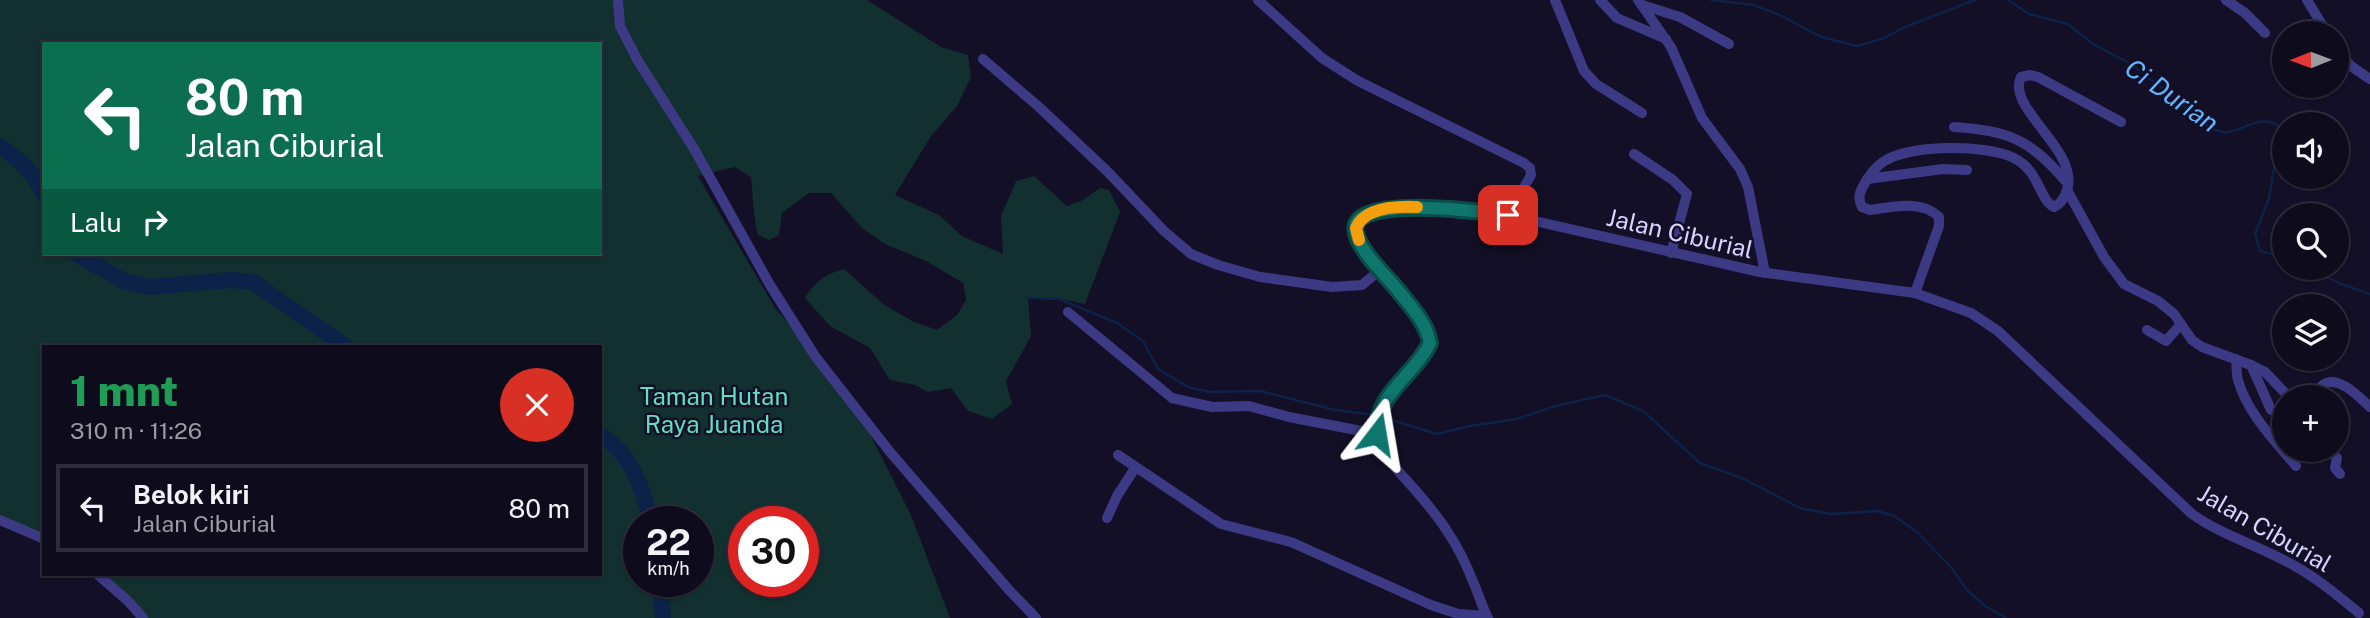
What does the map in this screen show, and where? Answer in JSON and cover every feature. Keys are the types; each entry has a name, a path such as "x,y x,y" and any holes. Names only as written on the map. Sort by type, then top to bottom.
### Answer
{"street":[{"path":"618,0 620,26 638,61 693,147 770,285 815,356 890,452 1036,618"},
{"path":"1258,0 1322,58 1349,75 1524,163 1530,169 1531,175 1508,215"},
{"path":"1555,0 1584,71 1596,83 1642,113"},
{"path":"1600,0 1617,18 1667,40"},
{"path":"2226,0 2265,33"},
{"path":"2307,0 2320,21"},
{"path":"1640,2 1667,40 1702,118 1740,169 1748,187 1765,273"},
{"path":"1640,2 1680,17 1729,44"},
{"path":"983,59 1049,116 1108,172 1164,231 1191,254 1260,277 1332,287 1362,285 1381,269"},
{"path":"2349,63 2370,79"},
{"path":"1915,293 1939,226 1939,217 1920,207 1870,210 1862,207 1859,195 1867,179 1882,163 1901,155 1973,147 1997,152 2024,164 2032,172 2050,206 2057,206 2068,187 2068,175 2058,150 2022,99 2018,82 2021,77 2038,77 2122,122"},
{"path":"1954,127 1988,131 2025,143 2037,151 2068,187 2104,257 2124,284 2158,301 2174,314 2192,340 2202,347 2265,372 2277,385"},
{"path":"1634,154 1673,180 1687,194 1671,253"},
{"path":"1867,179 1943,169 1967,170"},
{"name":"Jalan Ciburial","path":"1377,434 1376,425 1380,410 1388,396 1417,365 1430,343 1423,321 1365,250 1356,234 1356,225 1364,216 1395,208 1413,207 1508,215 1765,273 1915,293 1971,313 1998,331 2192,514 2218,531 2312,576 2359,613"},
{"path":"1068,312 1178,401 1212,407 1249,406 1289,417 1377,434 1388,459 1420,494 1449,533 1488,617"},
{"path":"2147,330 2166,341 2181,324"},
{"path":"2236,359 2238,381 2246,399 2296,467"},
{"path":"2251,365 2271,410"},
{"path":"2349,390 2370,407"},
{"path":"1118,455 1221,524 1291,542 1431,605 1458,614 1488,617"},
{"path":"2336,462 2335,468 2340,474"},
{"path":"1107,518 1135,468"},
{"path":"0,520 42,538"},
{"path":"99,576 128,601 142,618"}],"green space":[{"name":"Taman Hutan Raya Juanda","path":"0,0 867,0 941,47 968,55 971,77 957,106 931,136 895,195 939,215 962,236 1003,254 1001,216 1016,181 1034,176 1067,206 1081,201 1100,188 1109,190 1120,212 1085,304 1057,298 1028,298 1031,336 1006,381 1012,404 992,419 968,411 951,388 928,392 915,385 890,380 870,348 830,326 805,298 821,279 844,269 883,304 912,321 937,330 957,315 966,300 963,283 928,262 885,244 862,228 831,193 809,193 782,213 779,235 769,240 758,235 751,177 735,167 698,176 775,308 820,359 862,418 911,515 950,618 136,618 116,594 93,576 602,576 602,345 42,345 42,540 0,524"}],"waterway":[{"path":"1711,0 1754,5 1782,16 1821,37 1857,46 1882,39 1905,27 1975,0"},
{"name":"Ci Durian","path":"2008,0 2029,14 2068,24 2093,44 2133,65 2211,128 2228,132 2266,121 2279,126 2281,150 2273,173 2269,198 2255,234 2260,251 2272,254"},
{"path":"0,146 26,167 42,191"},
{"path":"80,256 126,282 150,287 230,280 253,282 344,345"},
{"name":"Ci Durian","path":"2333,280 2370,294"},
{"path":"1026,298 1059,299 1117,323 1143,341 1158,369 1188,387 1210,392 1260,391 1335,410 1375,415"},
{"path":"1382,417 1437,434 1517,419 1556,406 1605,395 1643,411 1700,463 1744,479 1800,508 1831,514 1878,511 1894,516 1917,532 1951,567 1966,589 1985,606 2006,618"},
{"path":"602,436 611,442 627,461 640,485 646,506"},
{"path":"661,597 663,618"}],"slow traffic":[{"path":"1359,240 1355,231 1356,225 1364,216 1395,208 1417,207"}],"route":[{"path":"1377,434 1376,425 1380,410 1388,396 1417,365 1430,343 1423,321 1365,250 1356,234 1356,225 1364,216 1395,208 1413,207 1508,215"}]}
